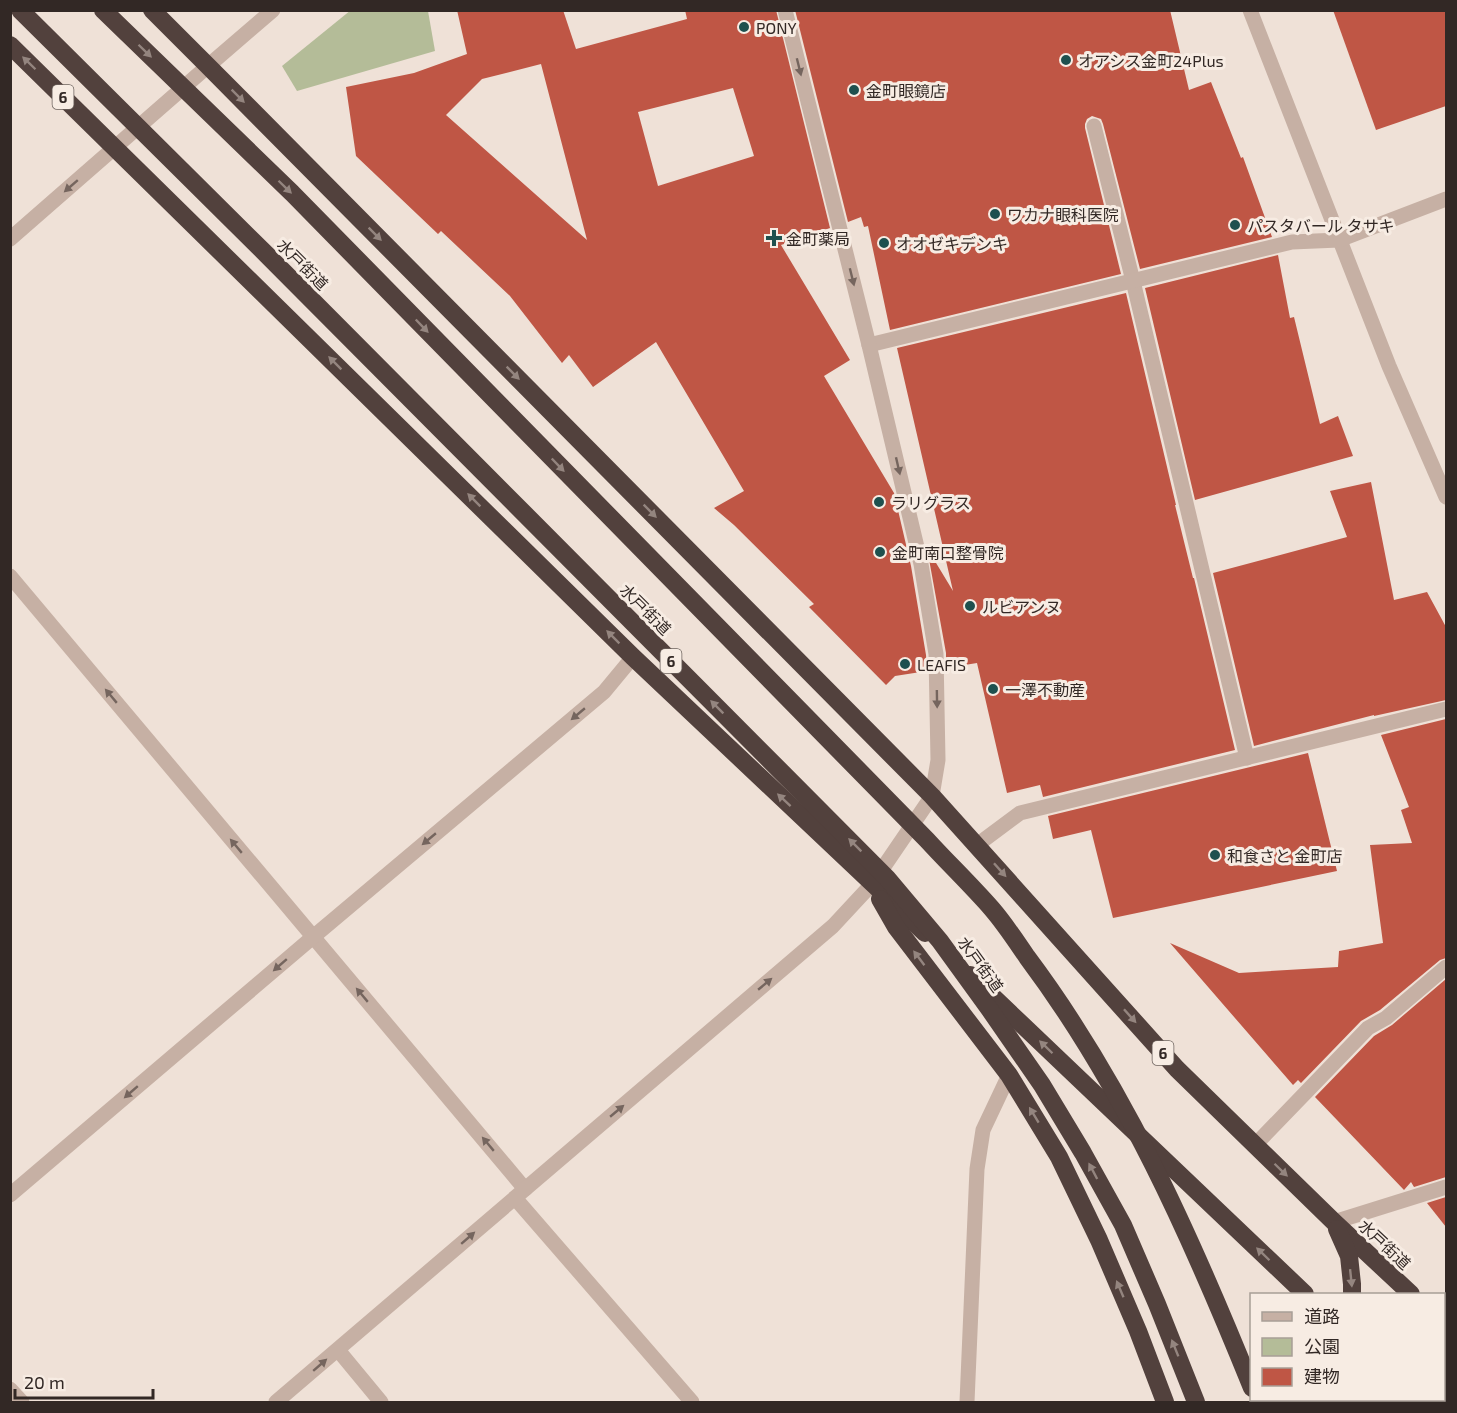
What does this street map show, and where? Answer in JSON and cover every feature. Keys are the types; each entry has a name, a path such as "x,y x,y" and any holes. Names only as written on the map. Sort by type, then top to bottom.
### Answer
{"highway":[{"name":"水戸街道","path":"20,10 878,869 940,941 1042,1085 1083,1153 1123,1226 1196,1402"},
{"path":"103,10 309,210 927,840 992,910 1056,996 1114,1091 1164,1186 1212,1290 1250,1385"},
{"name":"水戸街道","path":"152,10 932,796 1178,1069 1410,1293"},
{"name":"6","path":"10,45 633,657 872,884"},
{"path":"872,884 896,927 1009,1075 1059,1157 1099,1240 1165,1402"},
{"path":"872,884 1007,1009 1304,1293"},
{"path":"1334,1222 1348,1256 1352,1293"}],"street":[{"path":"10,239 273,10"},
{"path":"276,1402 833,926 872,884 932,796 938,760 936,654 921,564 785,10"},
{"path":"1250,10 1389,366 1446,497"},
{"path":"1094,126 1247,758"},
{"path":"869,345 1292,242 1339,240 1446,199"},
{"path":"10,576 313,937 520,1194 692,1402"},
{"path":"10,1195 604,692 633,657"},
{"path":"977,845 1020,813 1446,709"},
{"path":"1255,1144 1368,1028 1386,1018 1446,967"},
{"path":"967,1402 977,1169 983,1130 1009,1075"},
{"path":"1334,1222 1446,1187"},
{"path":"338,1350 381,1402"},
{"path":"10,1389 22,1402"}],"green space":[{"path":"351,10 428,11 435,51 297,91 282,66"}],"building":[{"path":"457,10 563,10 576,49 687,19 685,10 776,10 830,228 781,245 850,360 824,376 894,493 911,566 927,671 895,676 886,685 809,607 814,604 714,508 744,491 656,342 593,387 569,355 562,363 510,296 441,231 438,234 356,156 346,87 414,73 467,54","holes":["541,64 587,240 446,115 482,79","733,88 754,156 658,186 638,112"]},
{"path":"795,10 1170,10 1189,90 1211,82 1241,158 1243,157 1272,237 1140,269 1103,124 1101,119 1092,116 1087,119 1085,128 1121,274 890,330 868,226 864,227 861,217 848,222"},
{"path":"1333,10 1446,10 1446,106 1376,130"},
{"path":"1278,255 1290,318 1294,317 1320,424 1338,416 1353,456 1195,500 1145,288"},
{"path":"1126,293 1235,750 1043,797 1040,785 1007,793 977,663 946,668 946,653 927,548 953,591 897,348"},
{"path":"1371,482 1394,600 1427,592 1446,627 1446,700 1374,715 1254,746 1213,573 1347,537 1330,491"},
{"path":"1446,719 1446,958 1440,960 1380,1010 1361,1021 1301,1083 1298,1080 1293,1085 1170,943 1239,973 1338,967 1339,951 1383,943 1370,845 1412,843 1401,810 1409,807 1381,735"},
{"name":"和食さと 金町店","path":"1308,753 1337,871 1113,918 1091,830 1053,839 1048,816"},
{"path":"1446,979 1446,1177 1414,1187 1411,1182 1404,1190 1315,1097 1374,1036 1392,1025"},
{"path":"1446,1197 1446,1227 1427,1203"}],"place":[{"name":"PONY","path":"744,27"},
{"name":"オアシス金町24Plus","path":"1066,60"},
{"name":"金町眼鏡店","path":"854,90"},
{"name":"ワカナ眼科医院","path":"995,214"},
{"name":"パスタバール タサキ","path":"1235,225"},
{"name":"金町薬局","path":"774,238"},
{"name":"オオゼキデンキ","path":"884,243"},
{"name":"ラリグラス","path":"879,502"},
{"name":"金町南口整骨院","path":"880,552"},
{"name":"ルビアンヌ","path":"970,606"},
{"name":"LEAFIS","path":"905,664"},
{"name":"一澤不動産","path":"993,689"},
{"name":"和食さと 金町店","path":"1215,855"}]}
